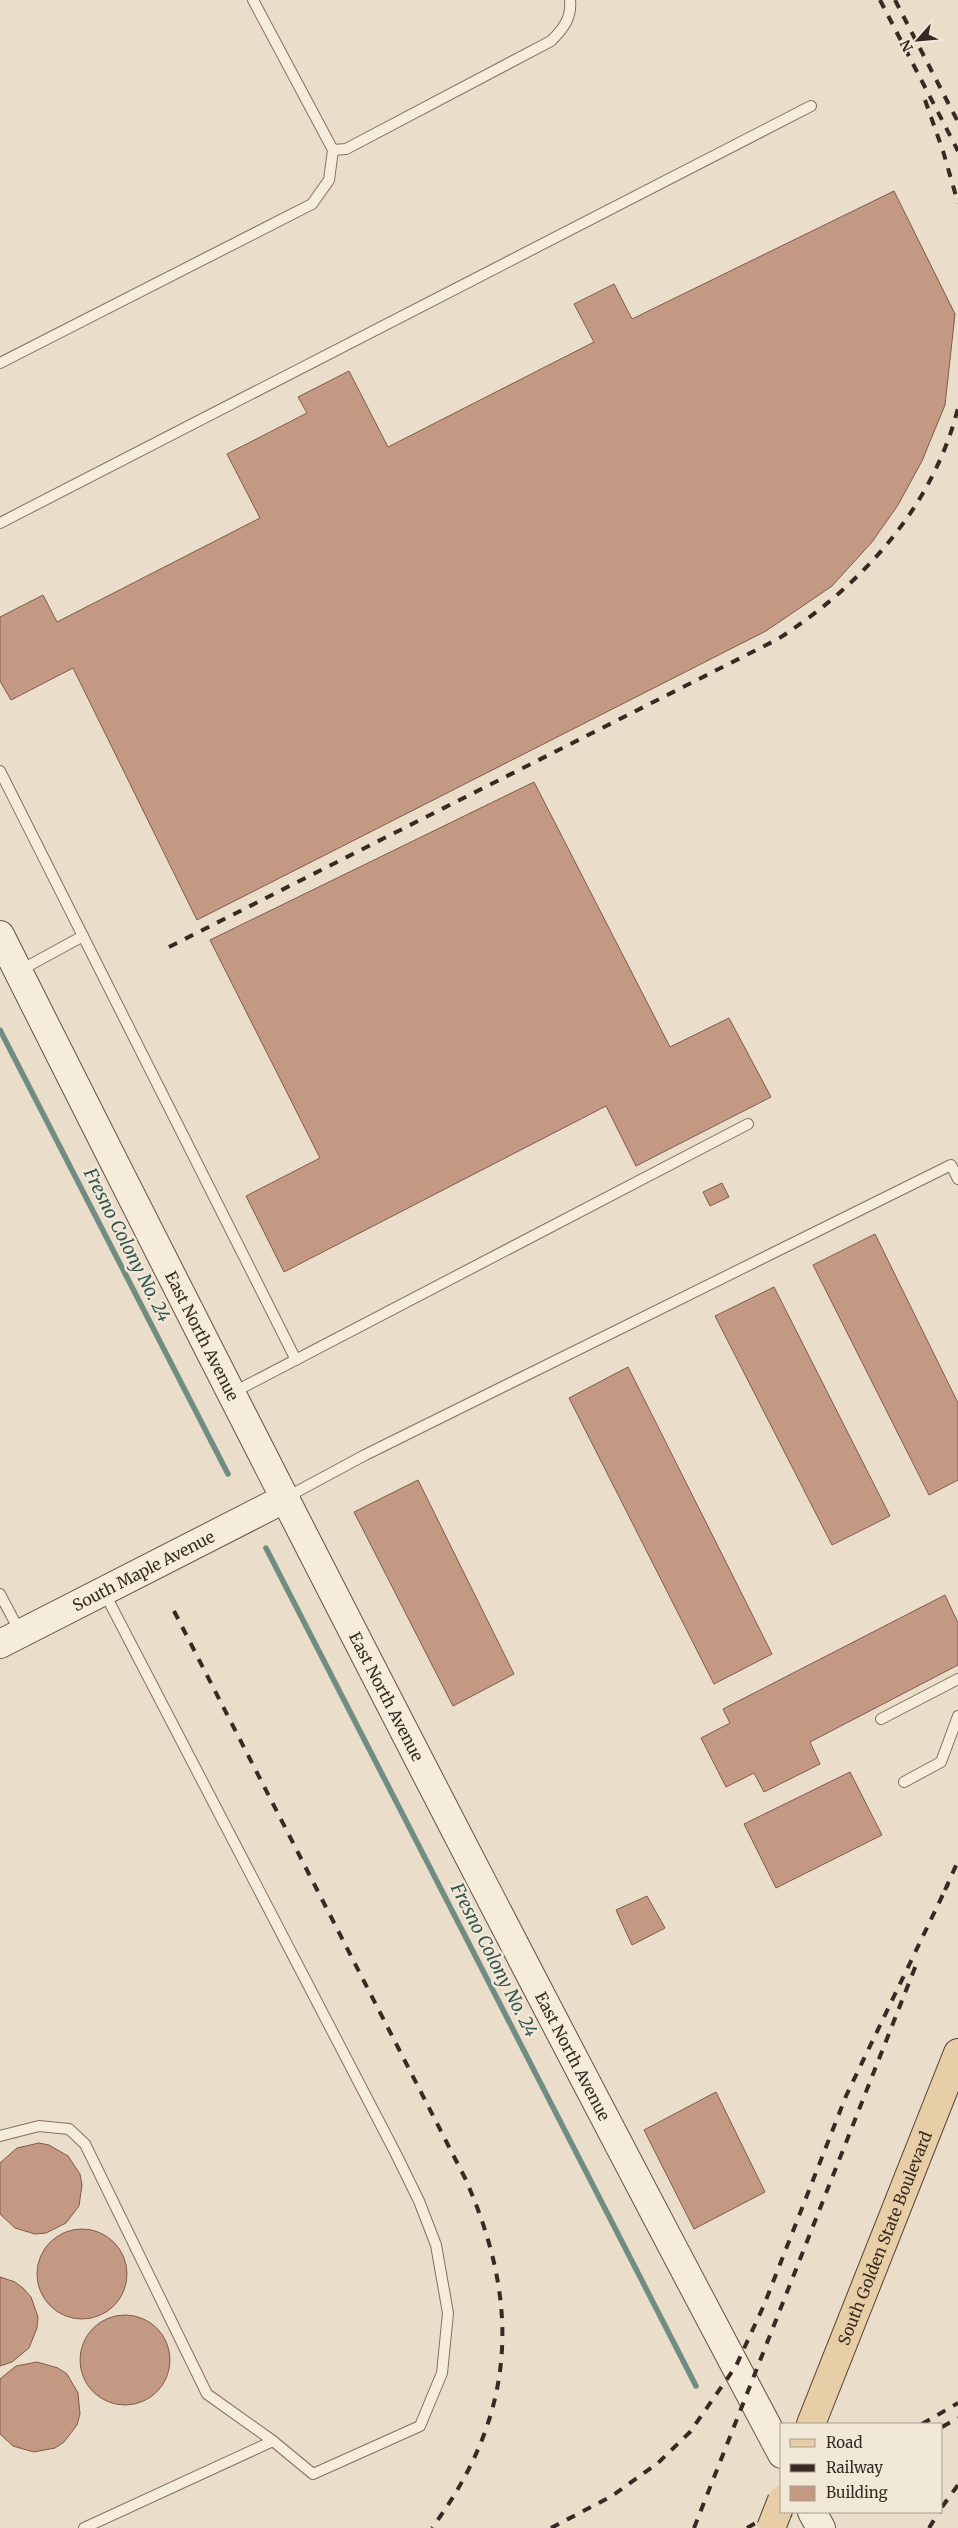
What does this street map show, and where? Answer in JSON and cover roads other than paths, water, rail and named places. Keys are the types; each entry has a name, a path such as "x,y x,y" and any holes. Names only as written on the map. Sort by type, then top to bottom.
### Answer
{"main road":[{"name":"South Golden State Boulevard","path":"811,2423 958,2053"},
{"path":"770,2528 780,2505"}],"street":[{"name":"East North Avenue","path":"0,935 231,1394 503,1923 780,2450"},
{"name":"South Maple Avenue","path":"10,1638 286,1498"},
{"path":"813,2513 821,2528"}],"lane":[{"path":"0,363 312,204 329,180 333,150 252,0"},
{"path":"333,150 346,149 551,41 564,28 570,16 570,0"},
{"path":"0,523 811,106"},
{"path":"0,771 296,1360"},
{"path":"18,971 83,936"},
{"path":"231,1394 748,1124"},
{"path":"286,1498 374,1450 951,1165 958,1179"},
{"path":"0,2136 39,2126 69,2129 85,2144 207,2394 273,2441 314,2474 420,2426 442,2373 448,2313 436,2245 419,2201 400,2162 103,1591"},
{"path":"0,1594 10,1638"},
{"path":"881,1719 958,1679"},
{"path":"904,1782 941,1762 958,1716"},
{"path":"84,2528 273,2441"}],"waterway":[{"name":"Fresno Colony No. 24","path":"0,1030 228,1474"},
{"name":"Fresno Colony No. 24","path":"266,1548 696,2386"}],"railway":[{"path":"880,0 958,151"},
{"path":"895,0 958,122"},
{"path":"925,100 943,151 958,203"},
{"path":"169,947 778,639 809,618 865,568 890,540 912,510 931,478 947,444 958,408"},
{"path":"174,1611 465,2178 483,2225 496,2271 502,2315 501,2358 494,2401 481,2443 460,2485 432,2528"},
{"path":"945,1890 958,1861"},
{"path":"551,2528 612,2496 658,2463 690,2432 736,2366 764,2305 846,2096 948,1884"},
{"path":"694,2528 918,1960"},
{"path":"924,2423 958,2403"},
{"path":"943,2426 958,2418"},
{"path":"943,2506 958,2485"},
{"path":"747,2528 780,2509"},
{"path":"768,2528 794,2513"},
{"path":"929,2528 938,2513"}]}
